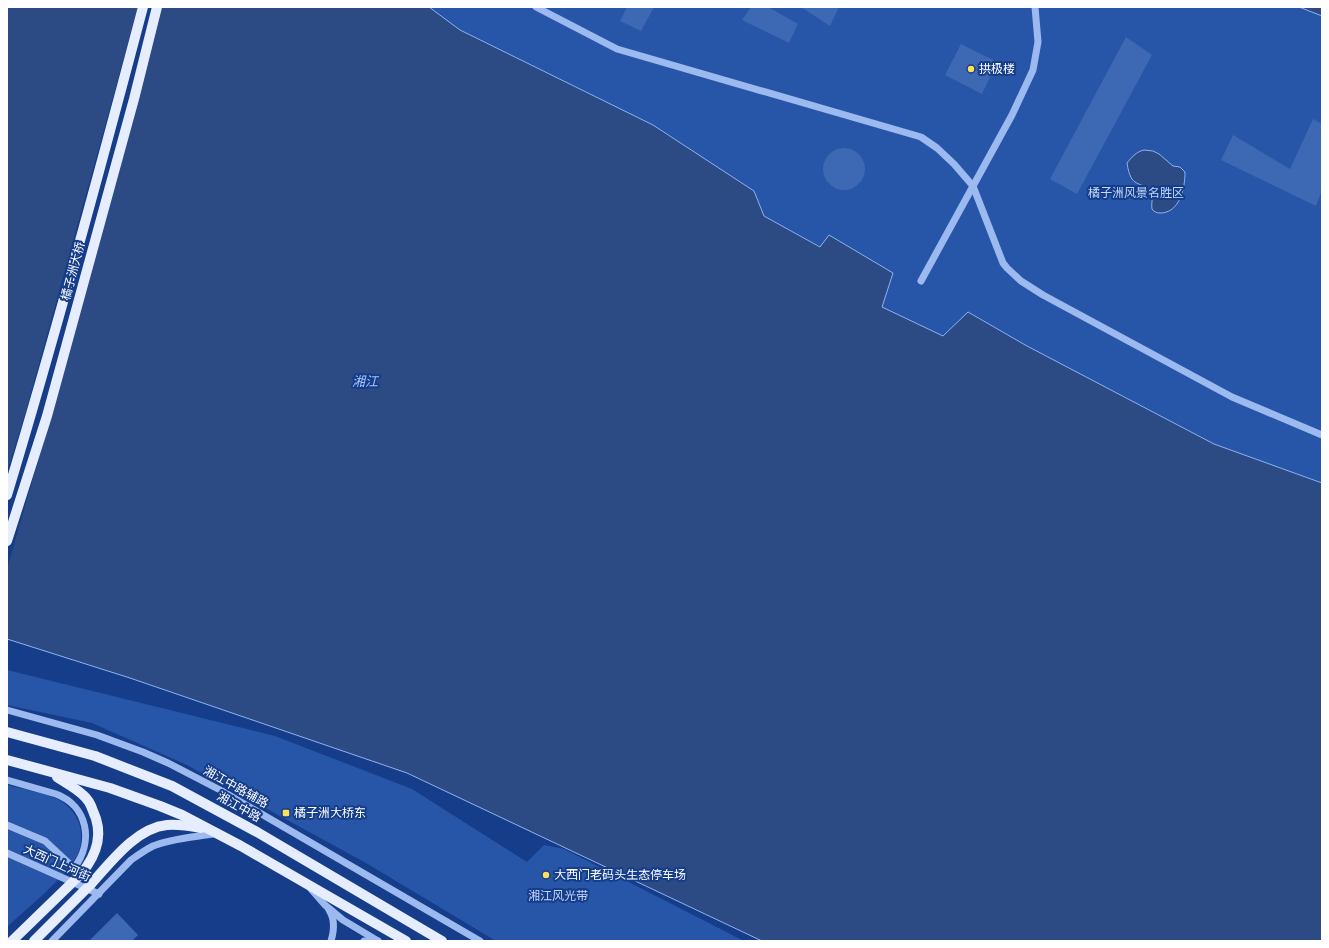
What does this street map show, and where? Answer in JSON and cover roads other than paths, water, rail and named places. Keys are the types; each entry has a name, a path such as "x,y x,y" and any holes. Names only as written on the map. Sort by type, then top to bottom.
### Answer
{"main road":[{"name":"橘子洲大桥","path":"7,495 34,404 143,7"},
{"name":"橘子洲大桥","path":"7,541 47,416 134,99 157,7"},
{"name":"湘江中路","path":"7,732 95,756 172,786 257,832 442,941"},
{"path":"7,760 110,788 135,796 182,815 218,833 406,941"},
{"path":"12,941 77,871 94,856 97,846 99,826 85,796 72,786 47,771"},
{"path":"34,941 125,848 147,831 168,825 188,826 218,833"}],"street":[{"path":"536,7 618,49 921,137 937,148 954,164 973,186 1003,263 1012,274 1021,281 1043,295 1232,397 1322,435"},
{"path":"921,281 1012,114 1033,70 1038,42 1035,7"},
{"name":"湘江中路辅路","path":"7,710 97,735 168,763 222,791 480,941"},
{"path":"7,780 63,796 77,809 83,822 85,838 77,871 45,841 7,825"},
{"path":"52,941 131,860 149,848 181,839 218,833"},
{"name":"大西门上河街","path":"7,853 99,894"},
{"path":"305,883 331,913 334,928 331,941"},
{"path":"325,905 343,920 378,941"},
{"path":"364,941 378,941"}],"water":[{"name":"湘江","path":"7,7 429,7 460,30 653,125 754,191 764,216 820,247 829,235 893,273 882,307 943,336 968,312 1027,346 1214,444 1322,483 1322,941 762,941 407,773 130,678 7,639"},
{"path":"1299,7 1322,7 1322,16"},
{"path":"1144,150 1153,151 1159,154 1173,166 1180,167 1185,172 1184,185 1180,198 1177,204 1167,212 1159,213 1153,210 1152,193 1144,186 1136,183 1131,177 1127,163 1136,153"}],"place":[{"name":"拱极楼","path":"971,69"},
{"name":"橘子洲大桥东","path":"286,813"},
{"name":"大西门老码头生态停车场","path":"546,875"}],"park label":[{"name":"橘子洲风景名胜区","path":"1136,193"},
{"name":"湘江风光带","path":"558,896"}]}
